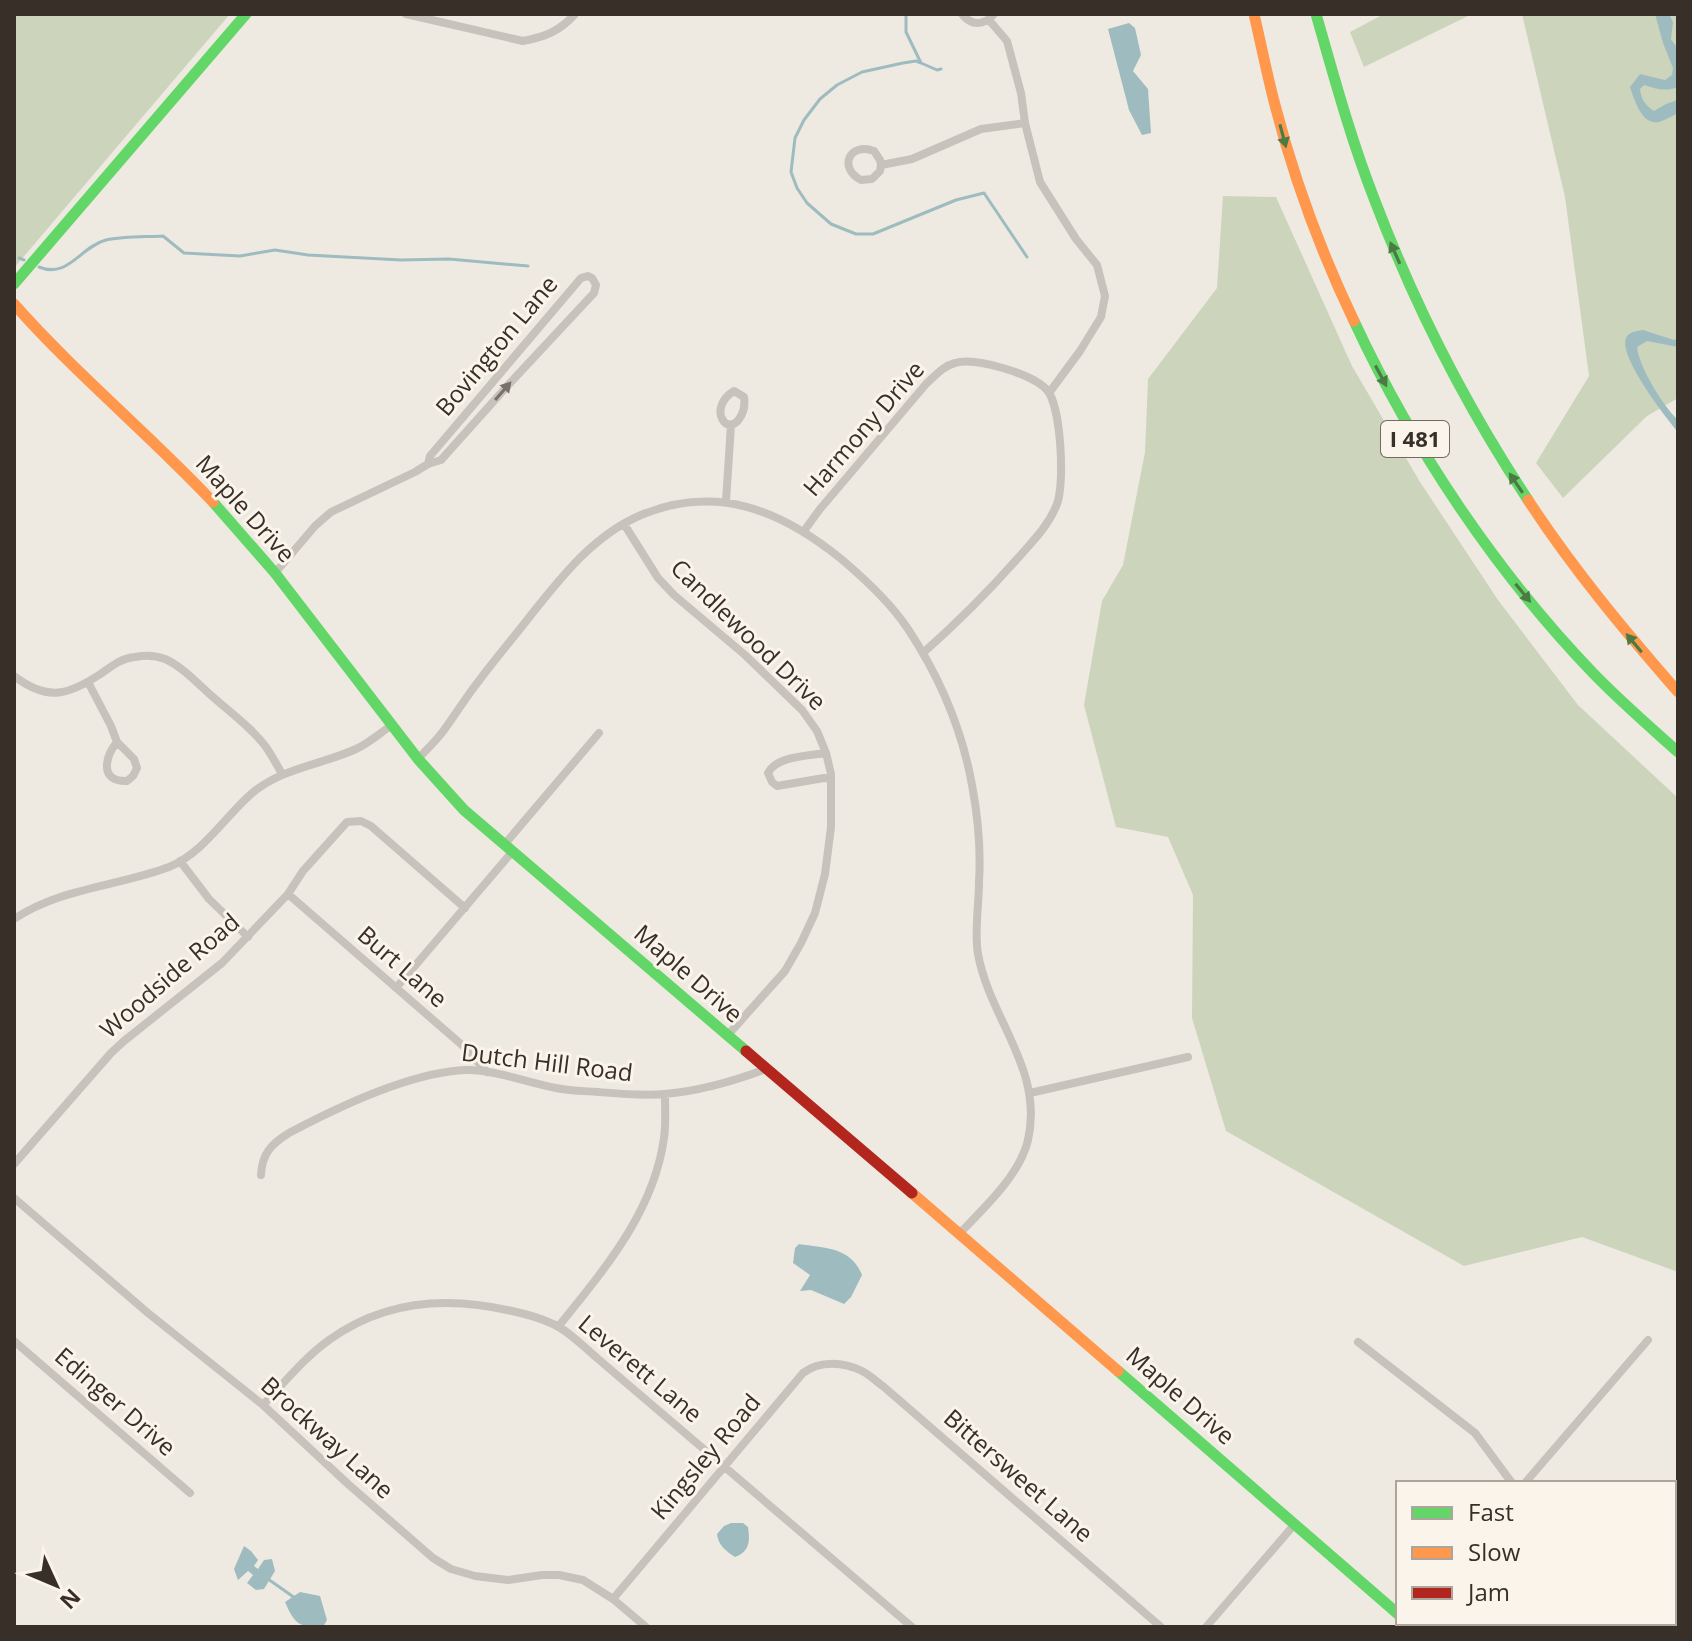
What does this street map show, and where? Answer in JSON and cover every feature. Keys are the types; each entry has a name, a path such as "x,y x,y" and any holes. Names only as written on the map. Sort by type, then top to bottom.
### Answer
{"main road":[{"path":"14,284 246,14"},
{"name":"I 481","path":"1254,14 1286,148 1322,251 1347,312 1406,424 1448,492 1526,597 1592,671 1678,752"},
{"name":"I 481","path":"1316,14 1341,106 1380,217 1417,302 1460,387 1501,461 1592,593 1678,692"},
{"name":"Maple Drive","path":"14,304 57,351 166,455 275,573 418,759 464,810 1294,1525 1396,1608"}],"street":[{"path":"406,14 523,41 555,32 575,14"},
{"path":"923,653 987,593 1051,519 1059,500 1062,477 1053,400 1049,393 1101,317 1105,296 1097,265 1076,239 1040,182 1007,41 991,17 984,23 974,23 962,14"},
{"path":"881,165 912,159 981,129 1025,123"},
{"path":"868,148 878,155 881,165 876,176 866,181 851,174 848,163 853,153 868,148"},
{"name":"Bovington Lane","path":"275,573 331,512 441,460 594,293 596,285 592,278 581,278 430,456 428,464"},
{"name":"Harmony Drive","path":"804,531 926,384 952,363 984,363 1036,381 1049,393"},
{"path":"478,401 487,409"},
{"path":"726,501 731,425"},
{"path":"418,759 443,732 477,683 545,597 589,549 600,539 643,514 675,505 726,501 766,512 804,531 857,572 887,602 923,653 949,705 962,743 979,831 978,953 984,975 1024,1069 1030,1093 1032,1112 1025,1150 1014,1171 959,1234"},
{"name":"Candlewood Drive","path":"624,524 658,578 674,595 745,655 802,710 817,731 826,753 831,779 831,827 825,874 815,913 785,971 727,1036"},
{"path":"14,676 46,693 60,693 88,682 119,661 132,657 163,658 180,668 252,732 267,748 282,774"},
{"path":"88,682 117,742 134,759 137,768 127,781 115,780 106,768 108,755 117,742"},
{"path":"14,919 33,907 180,861 202,844 251,794 282,774 355,749 392,725"},
{"path":"396,988 465,908 599,733"},
{"path":"826,753 781,761 771,766 768,773 777,786 831,779"},
{"name":"Woodside Road","path":"14,1164 106,1058 222,963 248,937 347,822 361,821 371,826 465,908"},
{"path":"180,861 209,899 248,937"},
{"name":"Burt Lane","path":"288,894 462,1045 487,1072"},
{"path":"1030,1093 1188,1057"},
{"name":"Dutch Hill Road","path":"261,1175 262,1161 279,1139 317,1117 359,1099 448,1072 487,1072 560,1089 633,1095 698,1089 766,1069"},
{"path":"558,1327 608,1265 648,1195 664,1139 665,1094"},
{"name":"Brockway Lane","path":"14,1198 263,1405 433,1558 451,1569 498,1580 559,1575 583,1580 613,1599 646,1627"},
{"name":"Leverett Lane","path":"263,1405 328,1341 363,1321 403,1307 454,1302 527,1315 558,1327 912,1627"},
{"path":"1527,1481 1648,1340"},
{"name":"Edinger Drive","path":"14,1341 190,1493"},
{"path":"1358,1342 1475,1433 1511,1481"},
{"name":"Kingsley Road","path":"613,1599 803,1373 816,1365 843,1364"},
{"name":"Bittersweet Lane","path":"843,1364 862,1371 884,1387 1161,1627"},
{"path":"1206,1627 1294,1525"}],"green space":[{"path":"14,14 230,14 14,268"},
{"path":"1384,14 1472,14 1364,67 1350,32"},
{"path":"1522,14 1678,14 1678,398 1647,416 1563,498 1536,463 1589,376 1565,197"},
{"path":"1223,196 1276,197 1352,366 1420,482 1498,600 1578,705 1678,798 1678,1272 1582,1237 1464,1266 1226,1131 1192,1018 1193,895 1168,837 1116,827 1084,705 1102,601 1123,565 1145,452 1148,379 1217,288"}],"water":[{"path":"1655,14 1669,14 1673,22 1671,39 1678,49 1678,87 1665,90 1644,85 1640,89 1644,102 1654,111 1678,100 1678,113 1653,122 1643,116 1630,87 1640,74 1665,80 1672,75 1673,68"},
{"path":"1129,23 1135,28 1141,55 1133,71 1148,89 1151,133 1142,135 1129,110 1108,29"},
{"path":"1643,330 1678,339 1678,347 1647,341 1637,347 1653,386 1678,420 1678,432 1644,386 1625,347 1627,336"},
{"path":"799,1244 836,1250 857,1266 862,1275 844,1304 811,1290 800,1291 810,1275 793,1263 795,1248"},
{"path":"731,1523 743,1523 749,1532 746,1549 735,1557 721,1545 717,1534"},
{"path":"244,1546 258,1560 254,1566 258,1569 264,1560 272,1559 275,1571 264,1589 256,1590 247,1583 253,1575 248,1571 238,1580 234,1569"},
{"path":"300,1592 320,1596 327,1620 323,1627 303,1625 292,1616 285,1602"}],"waterway":[{"path":"906,14 906,32 921,63 941,69"},
{"path":"921,63 916,61 862,72 837,85 820,99 795,138 791,172 797,188 807,203 831,224 856,234 873,234 956,200 984,193 1027,257"},
{"path":"39,267 49,270 66,266 106,240 163,236 184,253 240,256 275,250 308,255 449,259 528,266"},
{"path":"19,258 24,260"},
{"path":"268,1579 295,1598"}],"traffic: fast":[{"path":"14,284 246,14"},
{"path":"1316,14 1358,155 1407,279 1463,392 1528,500"},
{"path":"1354,321 1430,462 1490,551 1593,673 1678,752"},
{"path":"213,502 275,573 418,759 464,810 746,1051"},
{"path":"1118,1371 1396,1612"}],"traffic: slow":[{"path":"1254,14 1282,133 1330,269 1354,321"},
{"path":"14,304 213,502"},
{"path":"1528,500 1600,599 1678,692"},
{"path":"912,1193 1118,1371"}],"traffic: jam":[{"path":"746,1051 912,1193"}]}
